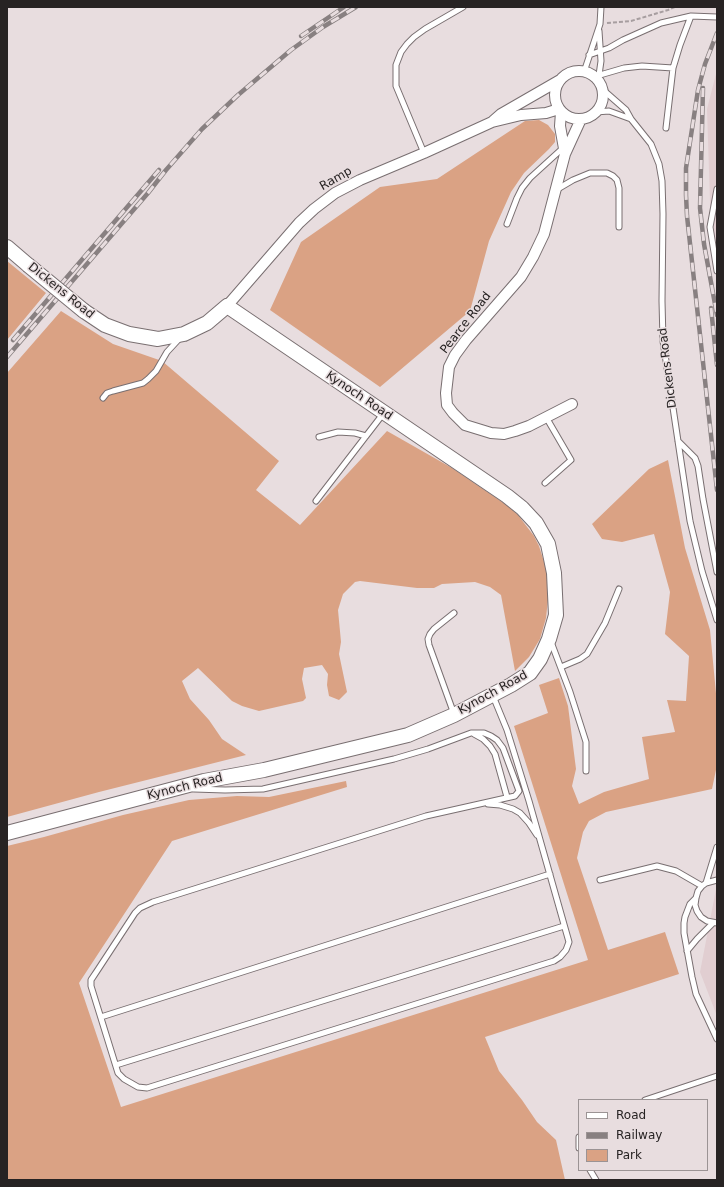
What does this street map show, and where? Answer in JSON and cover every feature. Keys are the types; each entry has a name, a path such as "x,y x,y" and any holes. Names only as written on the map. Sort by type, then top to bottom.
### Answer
{"street":[{"path":"575,71 584,72 592,75 600,82 602,101 596,112 589,117 582,119 567,117 556,104 554,96 556,87 560,79 567,74 575,71"},
{"name":"Ramp","path":"492,122 506,111 560,79"},
{"name":"Ramp","path":"227,306 299,223 335,193 360,180 492,122 521,115 560,110"},
{"name":"Pearce Road","path":"560,110 560,126 564,151"},
{"name":"Pearce Road","path":"572,404 515,431 504,434 491,433 465,425 447,405 446,394 449,367 455,355 466,340 521,277 533,257 544,234 556,191 564,151 582,119"},
{"name":"Dickens Road","path":"7,247 84,311 105,324 129,334 158,339 184,334 207,323 227,306"},
{"name":"Kynoch Road","path":"7,833 183,787 264,770 402,737 454,715 511,685 530,673 540,659 550,639 556,615 554,573 548,544 536,524 522,508 507,496 227,306"}],"lane":[{"path":"424,153 396,86 396,65 401,52 414,37 463,7"},
{"path":"600,82 600,26 602,7"},
{"path":"589,55 609,48 661,23 691,16 717,18"},
{"path":"666,128 673,68 691,16"},
{"path":"584,72 600,26"},
{"path":"600,82 624,68 642,66 673,68"},
{"name":"Dickens Road","path":"600,82 626,110 631,119 651,144 659,164 662,181 663,214 663,340 690,521 702,571 717,617"},
{"path":"596,112 609,111 631,119"},
{"path":"507,224 522,188 530,178 564,151"},
{"path":"556,191 573,180 590,173 607,173 613,176 617,180 619,188 620,227"},
{"path":"717,189 710,227 717,271"},
{"path":"103,398 107,393 113,390 143,382 148,379 156,370 167,352 184,334"},
{"path":"316,501 384,413"},
{"path":"545,483 571,460 546,417"},
{"path":"319,437 338,432 355,433 366,436"},
{"path":"678,441 695,458 698,466 717,572"},
{"path":"561,667 580,659 587,654 605,622 619,589"},
{"path":"454,613 434,629 428,639 454,715"},
{"path":"550,639 586,742 586,771"},
{"path":"183,787 206,790 263,789 394,759 428,749 471,733 484,733 497,740 504,748 519,791 515,796 426,816 146,904 140,908 135,913 91,980 91,986 118,1073 128,1082 138,1087 148,1088 554,961 563,953 569,942 507,730 492,695"},
{"path":"471,733 483,739 495,754 507,798"},
{"path":"482,803 500,805 520,813 529,823 540,841"},
{"path":"687,951 700,935 715,923 701,917 695,905 698,891 704,884 717,851"},
{"path":"600,880 657,866 676,871 704,884 717,880"},
{"path":"101,1017 550,874"},
{"path":"696,898 688,909 684,923 687,951 696,994 717,1039"},
{"path":"116,1065 564,926"},
{"path":"648,1099 717,1076"},
{"path":"591,1171 596,1180"}],"path":[{"path":"600,26 631,21 675,7"}],"shaded area":[{"path":"717,70 717,272 711,233 707,109"},
{"path":"717,884 717,1016 700,972"}],"green space":[{"path":"539,120 548,125 555,134 555,142 524,173 511,192 489,241 470,311 380,387 270,310 301,242 380,187 437,179 525,121"},
{"path":"7,261 46,293 7,340"},
{"path":"61,311 113,344 162,361 279,461 256,490 300,525 387,431 452,468 508,506 518,515 534,536 546,568 549,590 546,618 540,639 529,657 515,671 501,595 490,587 475,582 442,584 434,588 417,588 360,581 355,582 343,594 338,610 341,642 339,654 347,692 339,700 329,696 327,685 328,674 322,665 304,668 302,679 306,698 303,701 259,711 242,706 232,701 198,668 182,681 190,699 209,720 222,739 246,755 7,817 7,373"},
{"path":"668,460 685,548 710,630 717,704 717,765 712,789 606,812 589,821 583,832 577,858 608,950 665,932 679,974 485,1037 499,1071 537,1122 556,1140 565,1180 7,1180 7,846 123,815 189,800 237,796 269,797 346,781 347,787 172,841 79,983 121,1107 588,960 514,726 548,713 539,685 559,678 568,706 576,769 572,786 579,804 604,792 649,779 642,737 675,732 667,700 686,701 689,656 665,634 670,592 654,534 622,542 602,539 592,524 649,469"}],"railway":[{"path":"301,36 344,7"},
{"path":"7,357 202,129 238,95 291,50 323,27 356,7"},
{"path":"717,33 705,64 698,90 686,168 687,216 717,490"},
{"path":"703,88 700,208 704,244 717,315"},
{"path":"13,340 159,170"},
{"path":"711,308 717,365"}]}
